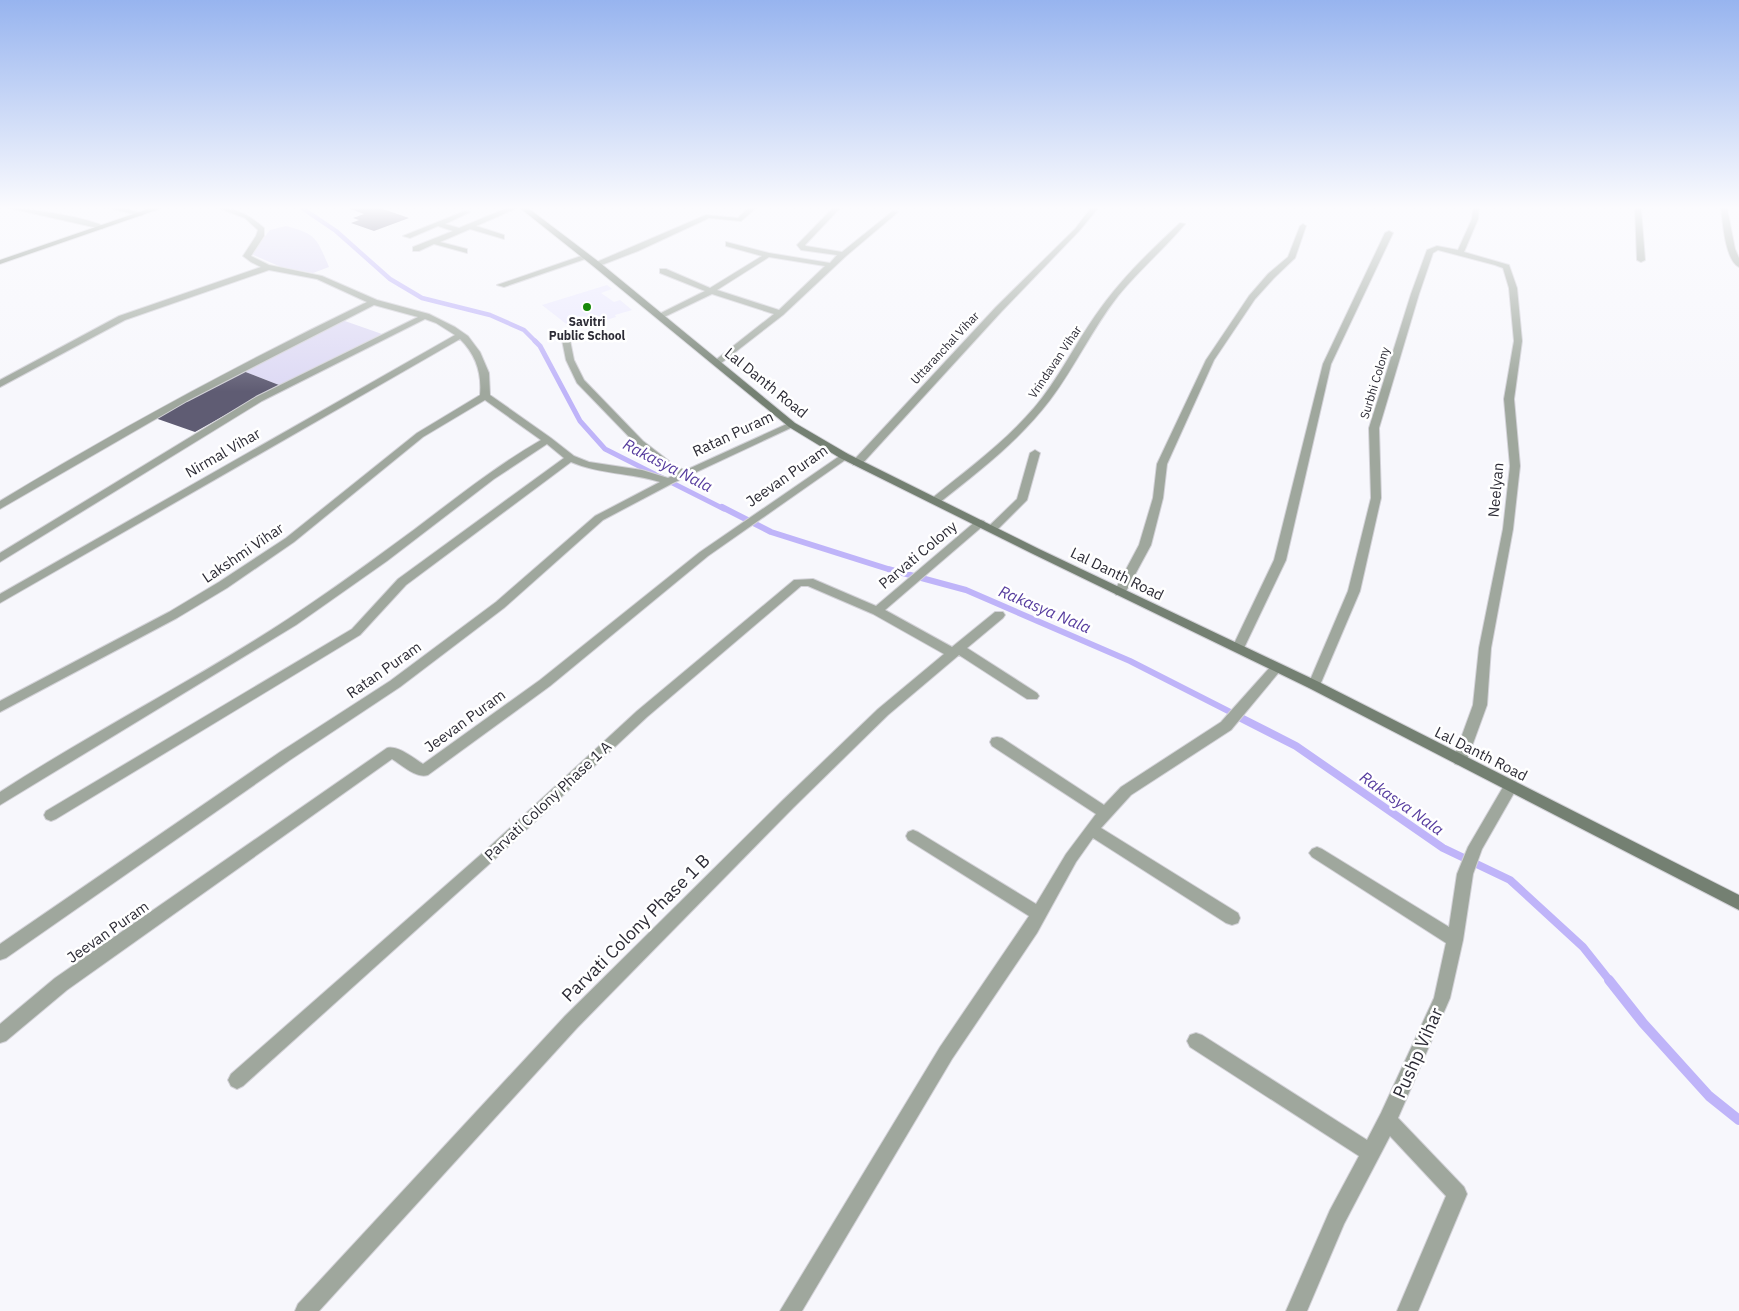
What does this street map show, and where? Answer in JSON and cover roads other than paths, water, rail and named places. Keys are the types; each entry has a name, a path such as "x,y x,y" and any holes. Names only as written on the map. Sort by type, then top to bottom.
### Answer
{"street":[{"path":"0,384 135,312 263,269"},
{"path":"281,269 333,281 373,302 426,316 444,324 468,342 485,371 485,396 548,440 570,458 587,465 642,473 669,481"},
{"path":"501,285 559,269"},
{"name":"Lal Danth Road","path":"603,269 792,425 844,456 1314,685 1739,903"},
{"path":"659,316 711,291 746,269"},
{"path":"717,362 780,313 827,269"},
{"name":"Uttaranchal Vihar","path":"857,463 1038,269"},
{"name":"Vrindavan Vihar","path":"935,500 1006,443 1038,409 1062,377 1107,305 1138,269"},
{"path":"1120,592 1145,545 1158,498 1162,464 1210,360 1252,298 1279,269"},
{"path":"1238,648 1280,560 1327,364 1371,269"},
{"name":"Surbhi Colony","path":"1314,685 1354,591 1376,498 1374,428 1424,269"},
{"name":"Neelyan","path":"1460,760 1480,705 1484,648 1508,529 1515,466 1509,399 1518,341 1513,288 1507,269"},
{"path":"663,271 711,291 780,313"},
{"path":"0,506 60,468 277,348 373,302"},
{"path":"0,558 251,403 426,316"},
{"name":"Nirmal Vihar","path":"0,600 461,335"},
{"path":"565,335 570,360 580,381 640,443 675,471 687,472"},
{"name":"Lakshmi Vihar","path":"0,707 173,615 223,585 290,540 420,435 485,396"},
{"name":"Ratan Puram","path":"0,953 277,762 395,684 500,605 599,518 624,503 687,472 792,425"},
{"path":"0,799 92,741 220,668 292,622 415,534 505,465 548,440"},
{"path":"992,529 1022,500 1035,453"},
{"name":"Jeevan Puram","path":"0,1036 61,984 392,752 423,771 545,683 704,554 844,456"},
{"path":"51,815 356,632 402,582 570,458"},
{"name":"Parvati Colony","path":"877,611 980,523"},
{"name":"Parvati Colony Phase 1 A","path":"237,1080 491,854 642,714 798,583 809,582 877,611"},
{"path":"877,611 956,651 1032,696"},
{"name":"Parvati Colony Phase 1 B","path":"305,1311 571,1022 788,804 883,712 999,616"},
{"path":"790,1311 946,1053 1039,914 1071,858 1091,829 1126,791 1226,726 1276,668"},
{"path":"997,742 1105,813"},
{"name":"Pushp Vihar","path":"1296,1311 1336,1217 1388,1120 1442,998 1455,940 1465,874 1475,847 1511,786"},
{"path":"1091,829 1232,918"},
{"path":"913,836 1039,914"},
{"path":"1317,853 1455,940"},
{"path":"1196,1041 1370,1153"},
{"path":"1388,1120 1458,1194 1408,1311"}],"waterway":[{"name":"Rakasya Nala","path":"379,269 390,279 422,298 490,315 524,330 540,346 580,421 605,449 724,509"},
{"name":"Rakasya Nala","path":"722,507 771,532 888,569 966,590 1130,661 1242,718"},
{"name":"Rakasya Nala","path":"1239,717 1296,746 1443,848 1510,880 1583,947 1610,981"},
{"name":"Rakasya Nala","path":"1609,980 1643,1023 1709,1096 1739,1120"}],"place":[{"name":"Savitri Public School","path":"587,307"}]}
